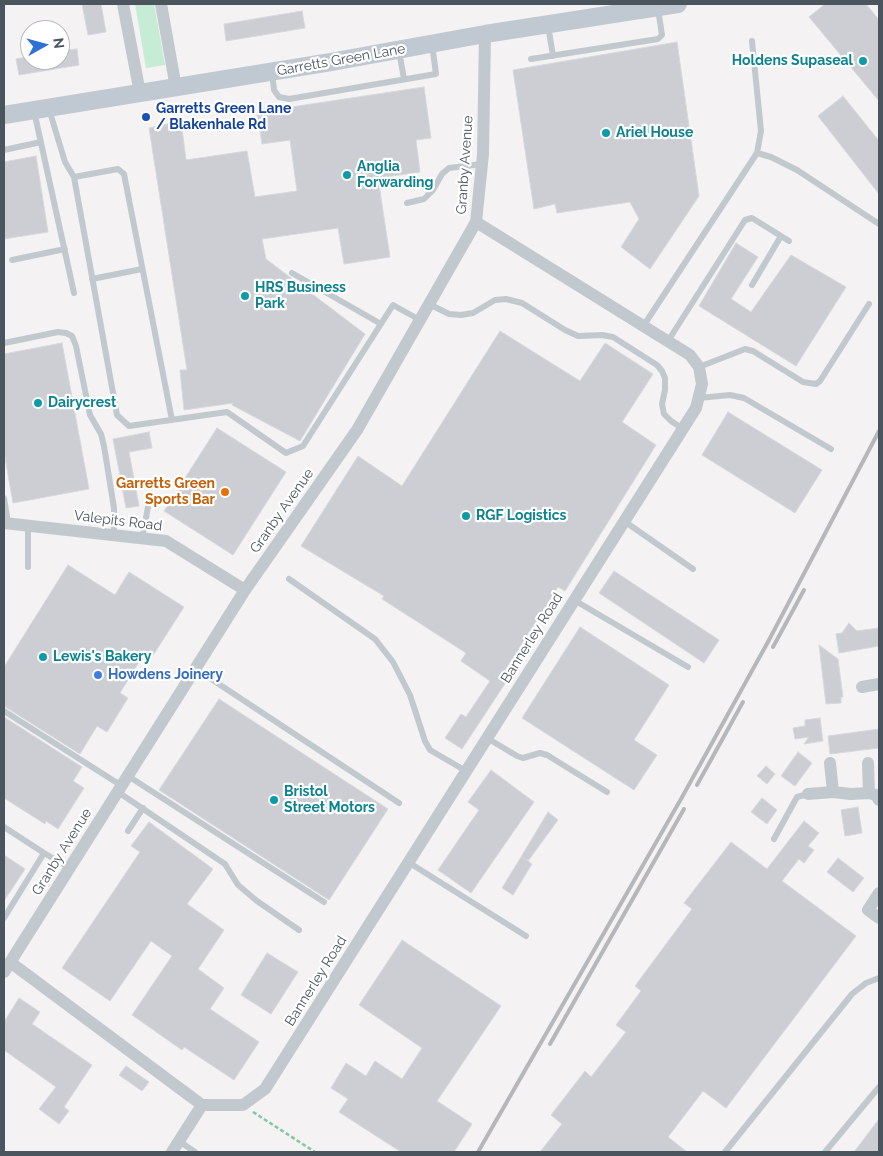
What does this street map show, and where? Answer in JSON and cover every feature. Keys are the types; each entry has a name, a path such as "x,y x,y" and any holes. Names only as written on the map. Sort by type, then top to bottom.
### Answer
{"street":[{"path":"123,4 140,93"},
{"path":"161,4 176,88"},
{"name":"Garretts Green Lane","path":"4,115 272,72 485,34 678,4"},
{"name":"Granby Avenue","path":"7,967 245,590 356,430 476,222 482,164 485,34"},
{"path":"476,222 644,325 690,355 699,367"},
{"name":"Bannerley Road","path":"243,1105 264,1090 696,408 702,384 699,367"},
{"name":"Valepits Road","path":"6,523 166,541 245,590"},
{"path":"862,687 879,684"},
{"path":"808,794 833,792 874,796 868,763"},
{"path":"830,764 833,792"},
{"path":"879,893 868,910 879,918"},
{"path":"7,967 202,1105 243,1105"},
{"path":"176,1147 202,1105"}],"lane":[{"path":"531,59 658,39 662,35 658,7"},
{"path":"548,24 553,56"},
{"path":"644,325 756,153 760,131 752,41"},
{"path":"272,72 274,90 279,97 289,99 436,74 432,43"},
{"path":"398,50 404,79"},
{"path":"42,109 41,142 74,293"},
{"path":"42,109 65,162 74,177 117,415 129,426 227,412 286,453 303,446 393,305 420,320"},
{"path":"4,150 41,142"},
{"path":"756,153 771,157 797,170 879,224"},
{"path":"407,203 424,199 433,190 442,174 449,168 482,164"},
{"path":"74,177 118,169 124,174 172,420"},
{"path":"668,341 745,220 752,218 789,242"},
{"path":"752,285 781,236"},
{"path":"12,260 65,249"},
{"path":"92,279 142,269"},
{"path":"292,273 381,324"},
{"path":"429,304 449,314 461,315 474,313 495,300 506,299 522,303 578,336 602,335 613,337 657,365 662,371 665,378 662,404 664,414 671,422 683,429"},
{"path":"699,367 745,349 753,351 803,382 816,384 820,381 869,304"},
{"path":"4,343 58,332 66,332 72,336 76,346 90,415 102,434 114,508 114,536"},
{"path":"699,398 730,395 744,398 831,450"},
{"path":"4,498 6,523"},
{"path":"142,539 148,507"},
{"path":"624,521 693,569"},
{"path":"28,526 28,567"},
{"path":"289,579 375,639 393,662 410,695 425,742 430,750 466,771"},
{"path":"574,600 688,667"},
{"path":"196,669 399,803"},
{"path":"4,710 123,784 324,902"},
{"path":"487,738 523,758 540,753 547,755 607,792"},
{"path":"123,784 143,808 224,864 238,885 257,901 299,930"},
{"path":"774,839 797,797 808,794"},
{"path":"128,831 143,808"},
{"path":"4,827 70,868"},
{"path":"4,918 44,852"},
{"path":"408,862 526,936"},
{"path":"724,1152 852,994 866,983 879,978"},
{"path":"825,1152 879,1087"},
{"path":"176,1147 195,1152"}],"path":[{"path":"243,1105 315,1152"}],"green space":[{"path":"135,4 154,4 165,65 146,68"}],"building":[{"path":"82,4 101,4 106,32 88,35"},
{"name":"Holdens Supaseal","path":"825,4 866,4 879,20 879,101 809,17"},
{"path":"302,11 305,28 226,41 224,24"},
{"name":"Ariel House","path":"677,42 699,196 650,269 621,247 639,219 630,202 557,213 555,204 534,209 513,70"},
{"path":"77,49 79,65 70,66 70,50"},
{"path":"20,58 20,70 49,70 19,75 16,59"},
{"name":"HRS Business Park","path":"424,87 431,138 416,140 420,172 378,178 390,257 344,264 338,228 262,239 266,259 365,334 300,441 232,405 233,403 184,410 180,370 187,370 149,128 181,121 186,160 247,151 255,197 297,191 290,140 262,144 257,114"},
{"path":"843,96 879,141 879,194 818,116"},
{"path":"36,156 48,232 4,239 4,162"},
{"path":"736,243 758,257 731,299 751,312 791,255 846,287 796,366 699,306"},
{"name":"RGF Logistics","path":"500,331 580,381 605,343 653,374 622,422 656,445 565,591 558,587 502,675 508,679 462,749 445,738 461,714 466,717 490,681 461,661 466,653 382,599 384,596 301,546 358,456 402,486"},
{"name":"Dairycrest","path":"62,343 89,489 13,503 4,452 4,354"},
{"path":"728,412 822,470 795,513 702,455"},
{"name":"Garretts Green Sports Bar","path":"217,428 286,472 233,555 164,511"},
{"path":"149,432 152,448 129,452 139,506 126,508 113,439"},
{"path":"68,565 115,595 129,572 184,607 152,657 145,652 120,693 128,698 107,732 97,726 80,754 4,706 4,667"},
{"path":"614,571 719,640 704,663 599,593"},
{"path":"849,623 857,631 879,628 879,646 839,653 836,634 842,633"},
{"path":"580,627 669,685 634,740 657,755 634,790 522,718"},
{"path":"819,645 838,659 843,697 841,697 841,703 826,704"},
{"name":"Bristol Street Motors","path":"219,699 388,809 329,900 159,790"},
{"path":"4,717 82,767 73,781 84,788 58,829 46,821 45,824 4,798"},
{"path":"820,718 823,741 804,744 809,737 795,739 793,728 805,726 805,720"},
{"path":"879,729 879,748 830,754 828,736"},
{"path":"798,752 812,763 795,786 781,776"},
{"path":"766,766 775,774 767,784 757,776"},
{"path":"491,770 534,802 471,893 438,870 479,810 468,802"},
{"path":"762,798 777,810 767,824 751,812"},
{"path":"858,807 862,833 845,836 841,810"},
{"path":"548,812 558,820 528,861 532,864 513,895 502,888"},
{"path":"804,821 819,833 808,846 814,850 804,863 799,859 782,881 856,936 726,1108 703,1091 668,1137 687,1152 540,1152 562,1124 551,1115 585,1071 591,1077 626,1032 616,1025 641,991 635,986 692,909 684,903 731,842 767,869"},
{"path":"149,822 213,869 187,904 224,930 198,969 224,988 210,1009 259,1042 234,1080 184,1047 182,1050 132,1015 172,956 151,941 110,1001 62,968 140,852 131,846"},
{"path":"4,855 25,869 4,901"},
{"path":"838,858 864,878 853,892 827,872"},
{"path":"402,940 501,1006 437,1101 472,1124 454,1152 401,1152 339,1112 348,1099 331,1088 346,1063 366,1076 375,1061 402,1079 422,1048 359,1005"},
{"path":"267,953 298,972 271,1014 241,995"},
{"path":"19,998 40,1012 32,1024 92,1065 64,1107 69,1111 59,1124 39,1109 56,1087 4,1050 4,1022"},
{"path":"126,1066 149,1082 142,1091 119,1075"},
{"path":"879,1119 879,1152 854,1152"}],"railway":[{"path":"478,1152 681,799 769,640 879,431"},
{"path":"773,647 804,590"},
{"path":"697,785 743,702"},
{"path":"550,1044 684,809"}],"place":[{"name":"Holdens Supaseal","path":"863,61"},
{"name":"Garretts Green Lane / Blakenhale Rd","path":"146,117"},
{"name":"Ariel House","path":"606,133"},
{"name":"Anglia Forwarding","path":"347,175"},
{"name":"HRS Business Park","path":"245,296"},
{"name":"Dairycrest","path":"38,403"},
{"name":"Garretts Green Sports Bar","path":"225,492"},
{"name":"RGF Logistics","path":"466,516"},
{"name":"Lewis's Bakery","path":"43,657"},
{"name":"Howdens Joinery","path":"98,675"},
{"name":"Bristol Street Motors","path":"274,800"}]}
